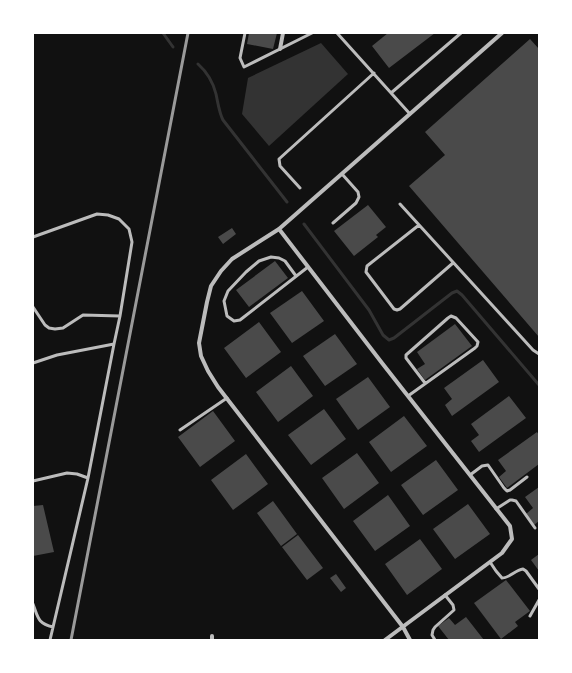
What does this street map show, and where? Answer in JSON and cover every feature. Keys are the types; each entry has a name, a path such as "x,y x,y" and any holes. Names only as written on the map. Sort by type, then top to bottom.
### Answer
{"street":[{"path":"280,49 283,33"},
{"path":"410,640 403,627 208,372 201,356 199,343 211,286 221,271 232,259 279,229 501,33"},
{"path":"279,229 510,526 512,539 502,552 385,640"}],"lane":[{"path":"245,33 240,58 244,66 312,33"},
{"path":"336,33 410,114"},
{"path":"391,93 461,33"},
{"path":"300,188 280,166 279,159 374,73"},
{"path":"333,223 356,202 359,197 358,192 342,174"},
{"path":"400,204 533,350 539,354"},
{"path":"33,236 97,214 108,214 119,219 129,229 132,242 120,316 88,478 50,640"},
{"path":"419,224 366,268 366,272 394,309 400,309 453,263"},
{"path":"296,276 285,261 279,258 271,257 259,261 228,291 224,301 227,316 234,321 240,320 308,267"},
{"path":"33,307 45,325 49,328 55,329 63,328 83,315 120,316"},
{"path":"408,396 425,384 477,346 478,342 456,318 451,316 448,318 406,355 406,358 425,384"},
{"path":"33,363 57,355 114,344"},
{"path":"180,430 227,398"},
{"path":"470,475 482,466 488,465 507,491 527,477"},
{"path":"33,481 67,473 77,474 88,478"},
{"path":"496,509 510,500 516,501 535,528"},
{"path":"490,562 502,578 506,578 520,569 523,569 539,589"},
{"path":"435,640 432,636 433,630 454,610 453,605 446,595"},
{"path":"530,616 539,600"},
{"path":"33,604 41,622 45,625 53,627"}],"shaded area":[{"path":"321,43 348,74 269,146 242,114 248,78"}],"building":[{"path":"249,33 277,33 273,49 247,44"},
{"path":"388,33 435,33 389,68 372,46"},
{"path":"530,39 539,49 539,337 409,186 445,155 425,132"},
{"path":"368,205 386,227 376,235 378,237 354,256 334,231"},
{"path":"232,228 236,234 223,244 218,237"},
{"path":"275,261 288,278 249,307 236,290"},
{"path":"302,291 324,321 292,343 270,313"},
{"path":"259,322 281,352 246,378 224,348"},
{"path":"455,324 472,346 425,380 417,369 425,364 417,352"},
{"path":"335,334 357,364 325,386 303,356"},
{"path":"483,360 499,382 452,416 445,405 452,399 444,388"},
{"path":"291,366 313,396 278,422 256,392"},
{"path":"368,377 390,407 358,430 336,399"},
{"path":"509,396 526,418 479,452 471,441 479,435 471,424"},
{"path":"324,409 346,439 311,465 288,435"},
{"path":"213,411 235,441 200,467 178,437"},
{"path":"404,416 427,446 391,472 369,442"},
{"path":"537,432 539,435 539,464 507,488 499,477 506,471 498,460"},
{"path":"357,453 379,483 344,509 322,478"},
{"path":"246,454 268,484 233,510 211,480"},
{"path":"436,460 458,490 423,515 401,485"},
{"path":"539,487 539,521 534,525 526,514 533,508 525,497"},
{"path":"388,495 410,526 375,551 353,521"},
{"path":"273,501 297,534 281,546 257,513"},
{"path":"468,504 490,534 455,559 433,529"},
{"path":"43,505 54,552 33,556 33,506"},
{"path":"298,535 323,568 307,580 282,547"},
{"path":"420,539 442,569 407,595 385,564"},
{"path":"539,554 539,571 531,560"},
{"path":"336,574 346,588 341,592 330,578"},
{"path":"506,580 530,611 515,622 518,626 501,639 474,603"},
{"path":"466,617 484,640 449,640 438,626 449,618 455,625"}],"waterway":[{"path":"163,33 173,47"},
{"path":"198,64 207,74 213,85 223,120 287,202"},
{"path":"304,224 369,310 383,335 389,340 394,338 452,293 457,291 539,385"}],"railway":[{"path":"71,640 188,33"}]}
